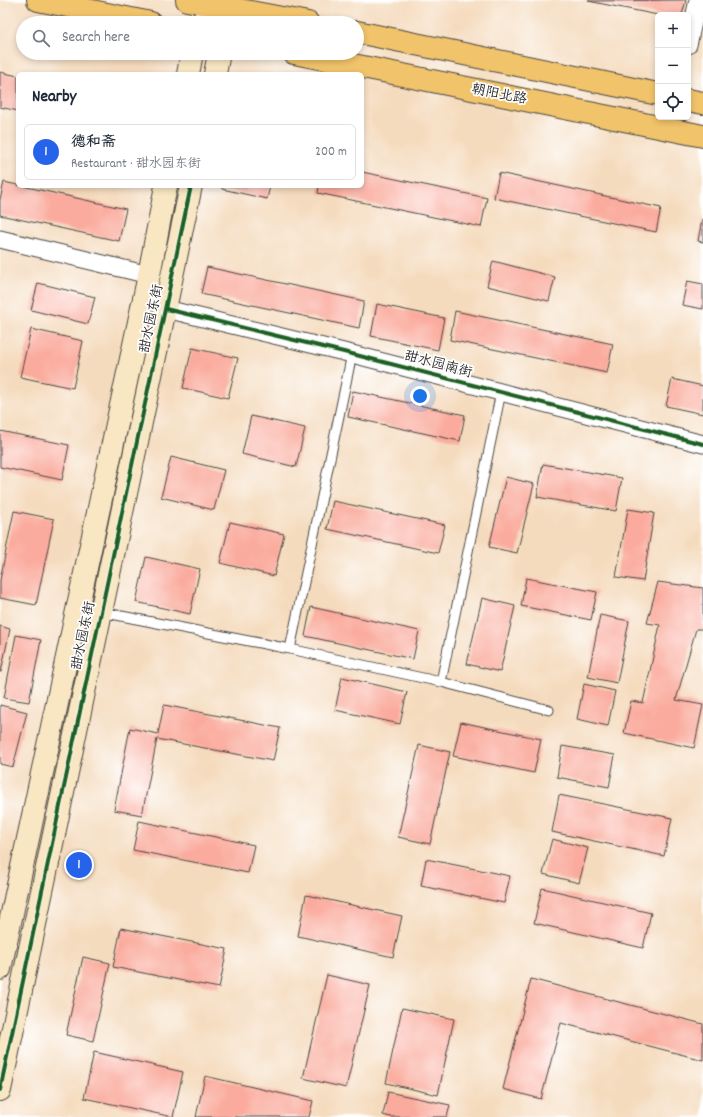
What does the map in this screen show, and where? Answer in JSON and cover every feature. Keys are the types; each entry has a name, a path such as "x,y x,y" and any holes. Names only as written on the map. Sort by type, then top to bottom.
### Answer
{"main road":[{"path":"38,0 116,16"},
{"path":"187,0 211,13 240,16"},
{"path":"364,33 655,93"},
{"name":"朝阳北路","path":"328,60 703,136"},
{"path":"691,101 703,103"}],"street":[{"path":"691,32 698,0"},
{"path":"188,72 191,60"},
{"path":"215,72 218,60"},
{"name":"甜水园东街","path":"0,969 149,275 166,188"},
{"name":"甜水园东街","path":"0,1090 191,188"},
{"path":"0,239 149,275"},
{"name":"甜水园南街","path":"166,309 352,354 703,444"}],"lane":[{"path":"290,650 352,354"},
{"path":"441,682 501,392"},
{"path":"101,612 441,682 549,710"}],"building":[{"path":"686,0 683,12 655,12 655,14 588,1"},
{"path":"0,72 16,76 16,111 0,107"},
{"path":"364,172 487,198 481,227 318,193 319,188 364,188"},
{"path":"499,173 661,208 656,232 494,198"},
{"path":"4,182 16,185 16,188 31,188 126,209 119,241 0,215 0,200"},
{"path":"222,188 270,188 267,199"},
{"path":"703,219 703,242 698,241"},
{"path":"493,261 555,277 549,301 487,286"},
{"path":"207,267 364,301 359,328 201,294"},
{"path":"687,281 703,284 703,309 682,305"},
{"path":"38,283 95,297 88,324 31,310"},
{"path":"377,304 444,318 438,350 371,336"},
{"path":"455,311 613,344 607,373 450,340"},
{"path":"31,329 83,341 73,388 20,377"},
{"path":"192,348 238,358 228,398 183,388"},
{"path":"672,379 703,386 703,414 666,406"},
{"path":"353,391 465,415 460,441 348,417"},
{"path":"251,416 305,428 296,467 242,454"},
{"path":"0,431 69,445 62,480 0,467"},
{"path":"171,457 224,470 214,510 161,497"},
{"path":"543,464 622,478 616,511 537,497"},
{"path":"506,477 534,484 517,553 489,547"},
{"path":"333,501 445,525 438,553 327,529"},
{"path":"628,509 654,513 643,581 616,577"},
{"path":"14,511 54,519 36,605 0,598 0,580"},
{"path":"230,522 284,534 274,576 220,563"},
{"path":"146,557 200,569 190,614 136,602"},
{"path":"526,578 597,592 591,620 521,606"},
{"path":"658,582 703,588 703,629 696,629 676,700 703,705 694,748 624,733 631,701 643,703 660,625 647,623"},
{"path":"482,598 515,606 500,672 467,664"},
{"path":"311,607 419,631 413,659 305,636"},
{"path":"600,615 629,621 617,683 588,677"},
{"path":"0,626 10,629 1,672 0,672"},
{"path":"16,635 41,640 29,702 4,698"},
{"path":"342,677 407,692 400,724 335,710"},
{"path":"584,684 615,691 608,726 577,719"},
{"path":"0,705 27,712 13,767 0,764"},
{"path":"164,705 280,728 273,761 157,739 142,815 114,810 130,728 158,734"},
{"path":"461,722 541,739 534,773 453,756"},
{"path":"419,745 450,752 430,844 398,837"},
{"path":"562,746 615,755 609,787 557,777"},
{"path":"559,795 672,818 664,856 552,832"},
{"path":"139,821 254,845 248,873 133,850"},
{"path":"552,839 588,848 579,883 543,874"},
{"path":"426,859 510,876 504,903 421,886"},
{"path":"542,888 651,913 643,948 534,923"},
{"path":"306,895 402,916 393,957 298,936"},
{"path":"121,928 227,949 219,988 113,967"},
{"path":"83,957 110,963 93,1041 66,1035"},
{"path":"327,975 370,985 346,1088 303,1078"},
{"path":"531,979 703,1024 703,1060 561,1023 541,1099 503,1089"},
{"path":"402,1008 454,1019 438,1095 386,1083"},
{"path":"94,1052 183,1072 173,1117 84,1098"},
{"path":"205,1076 313,1101 309,1117 196,1117"},
{"path":"388,1092 450,1105 447,1117 391,1117 383,1115"}],"cycle path":[{"path":"0,1090 191,188"},
{"path":"166,309 352,354 703,444"}],"place":[{"name":"德和斋","path":"79,865"}]}
